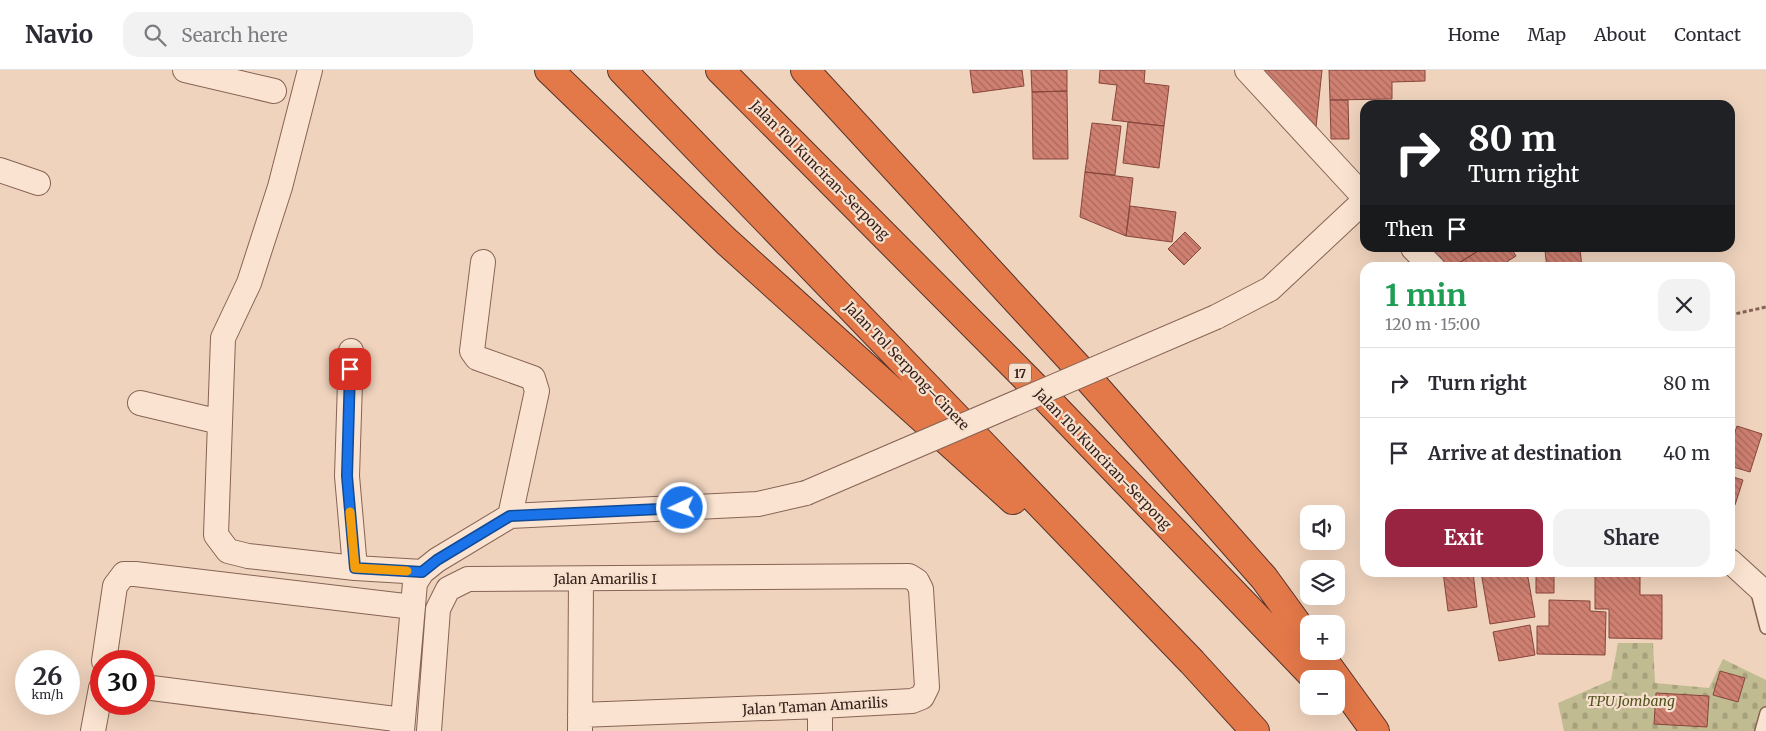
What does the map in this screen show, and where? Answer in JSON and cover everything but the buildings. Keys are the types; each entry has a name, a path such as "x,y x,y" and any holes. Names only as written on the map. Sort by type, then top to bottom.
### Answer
{"highway":[{"path":"549,70 727,242 1192,662 1255,731"},
{"name":"Jalan Tol Serpong–Cinere","path":"622,70 1192,662"},
{"name":"Jalan Tol Kunciran–Serpong","path":"720,70 1039,391 1307,670"},
{"path":"805,70 1085,375 1264,578 1300,628"},
{"path":"1324,660 1375,731"},
{"path":"1345,708 1368,731"}],"street":[{"path":"185,70 274,91"},
{"path":"310,70 280,187 249,282 223,338 216,535 228,551 248,556 355,568 422,572"},
{"path":"1247,70 1360,194"},
{"path":"0,170 38,183"},
{"path":"155,689 403,725 415,584 422,572 437,560 510,516 758,504 806,493 1216,317 1270,290 1360,204"},
{"path":"1417,252 1426,262"},
{"path":"482,262 472,351 477,358 533,378 537,391 510,516"},
{"path":"351,351 347,476 355,568"},
{"path":"140,403 220,422"},
{"path":"1735,566 1761,589"},
{"path":"106,650 115,586 124,574 413,607"},
{"name":"Jalan Amarilis I","path":"429,731 438,609 448,589 468,579 909,576"},
{"name":"Jalan Taman Amarilis","path":"581,579 580,723 912,701 922,697 927,686 921,589 917,581 909,576"},
{"path":"820,706 820,731"},
{"path":"93,731 96,715"}],"lane":[{"path":"1761,589 1766,628"},
{"path":"1761,731 1766,713"}],"path":[{"path":"1735,314 1766,307"}],"green space":[{"name":"TPU Jombang","path":"1618,643 1653,643 1655,683 1709,688 1723,659 1766,680 1766,731 1564,731 1558,703 1611,680"}],"slow traffic":[{"path":"350,512 355,568 407,571"}],"route":[{"path":"350,369 347,476 355,568 422,572 437,560 510,516 682,508"}]}
